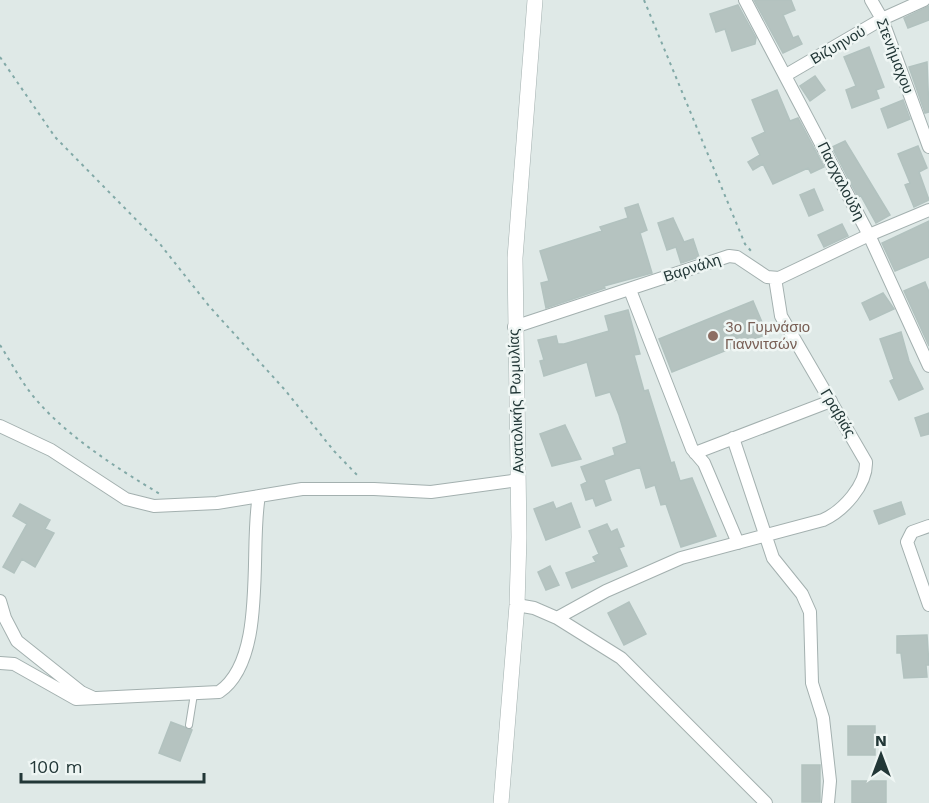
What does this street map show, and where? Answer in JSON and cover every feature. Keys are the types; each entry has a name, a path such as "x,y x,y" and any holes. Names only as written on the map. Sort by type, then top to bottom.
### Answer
{"street":[{"name":"Ανατολικής Ρωμυλίας","path":"501,803 517,605 519,480 514,327 519,184 535,0"},
{"name":"Πασχαλούδη","path":"745,0 869,235 927,358"},
{"name":"Στενήμαχου","path":"871,0 882,19 929,147"},
{"name":"Βιζυηνού","path":"786,75 882,19 924,0"},
{"path":"775,278 784,277 869,235 929,210"},
{"name":"Βαρνάλη","path":"514,327 734,256 767,277 775,278"},
{"name":"Γραβιάς","path":"557,618 606,591 681,558 832,516 864,478 866,462 862,452 781,316 775,278"},
{"path":"630,290 695,453 704,463 738,543"},
{"path":"695,453 831,401"},
{"path":"0,426 51,450 113,492 141,504 182,506 302,489 431,492 519,480"},
{"path":"734,438 776,564 802,594 810,612 812,683 823,718 830,781 828,803"},
{"path":"0,663 14,664 71,697 96,699 219,692 229,685 245,648 256,580 259,496"},
{"path":"929,526 912,532 908,537 908,546 929,605"},
{"path":"0,601 4,618 17,641 81,692 96,699"},
{"path":"517,605 534,608 557,618 621,658 766,803"}],"lane":[{"path":"189,725 194,694"}],"path":[{"path":"644,0 745,244 752,252"},
{"path":"0,57 55,137 160,244 201,298 285,390 334,452 374,489"},
{"path":"0,345 27,388 78,438 116,466 163,495"}],"building":[{"path":"754,0 791,0 795,10 783,15 793,38 798,36 802,44 783,53"},
{"path":"738,5 756,38 755,44 732,51 725,29 716,32 710,14"},
{"path":"929,6 929,20 908,28 904,18"},
{"path":"869,47 884,87 876,90 879,98 852,108 846,90 856,86 844,57"},
{"path":"927,62 929,112 925,113 909,67"},
{"path":"815,76 825,90 810,101 800,86"},
{"path":"777,90 790,121 798,118 824,167 811,173 808,168 773,184 763,164 753,170 748,162 760,155 752,138 765,132 752,100"},
{"path":"903,100 910,119 888,128 881,109"},
{"path":"845,141 890,215 876,223 861,196 858,197 832,147"},
{"path":"918,146 927,168 919,172 929,200 914,207 905,185 910,183 898,154"},
{"path":"814,189 823,210 809,216 800,195"},
{"path":"638,204 647,230 640,233 652,273 604,286 605,288 546,308 541,283 549,281 540,251 602,231 600,227 628,218 625,208"},
{"path":"673,218 684,242 693,239 699,257 681,263 676,247 667,250 658,223"},
{"path":"929,221 929,257 895,271 882,243"},
{"path":"842,224 848,236 824,247 818,235"},
{"path":"925,282 929,292 929,346 904,291"},
{"path":"883,293 894,309 870,320 862,303"},
{"name":"3ο Γυμνάσιο Γιαννιτσών","path":"753,301 767,334 672,372 659,339"},
{"path":"628,310 640,354 634,355 644,391 648,390 671,463 674,462 680,481 692,478 716,536 681,547 666,504 661,505 655,485 646,488 640,467 604,480 611,500 596,506 593,498 586,500 581,485 587,482 581,467 615,455 613,448 627,443 619,415 610,392 596,396 587,362 544,376 540,361 544,360 538,340 556,336 558,344 564,344 609,331 605,316"},
{"path":"901,332 909,361 923,389 899,400 890,381 894,379 880,339"},
{"path":"929,413 929,434 921,436 915,418"},
{"path":"565,425 581,459 552,466 540,434"},
{"path":"553,502 556,509 571,503 580,527 546,540 534,509"},
{"path":"901,502 905,514 879,524 874,511"},
{"path":"20,504 50,520 45,529 54,533 35,567 22,559 14,573 3,567 27,524 13,516"},
{"path":"607,524 611,532 617,529 624,546 619,548 627,566 572,588 566,573 596,562 593,557 599,554 589,531"},
{"path":"550,566 559,585 546,590 538,572"},
{"path":"629,602 646,634 624,645 608,613"},
{"path":"927,635 929,665 926,665 927,677 904,678 901,653 897,653 897,636"},
{"path":"171,722 192,730 180,761 159,753"},
{"path":"848,726 875,726 875,755 848,755"},
{"path":"802,765 820,765 820,802 802,802"},
{"path":"852,781 886,781 886,803 852,803"}],"place":[{"name":"3ο Γυμνάσιο Γιαννιτσών","path":"713,336"}]}
